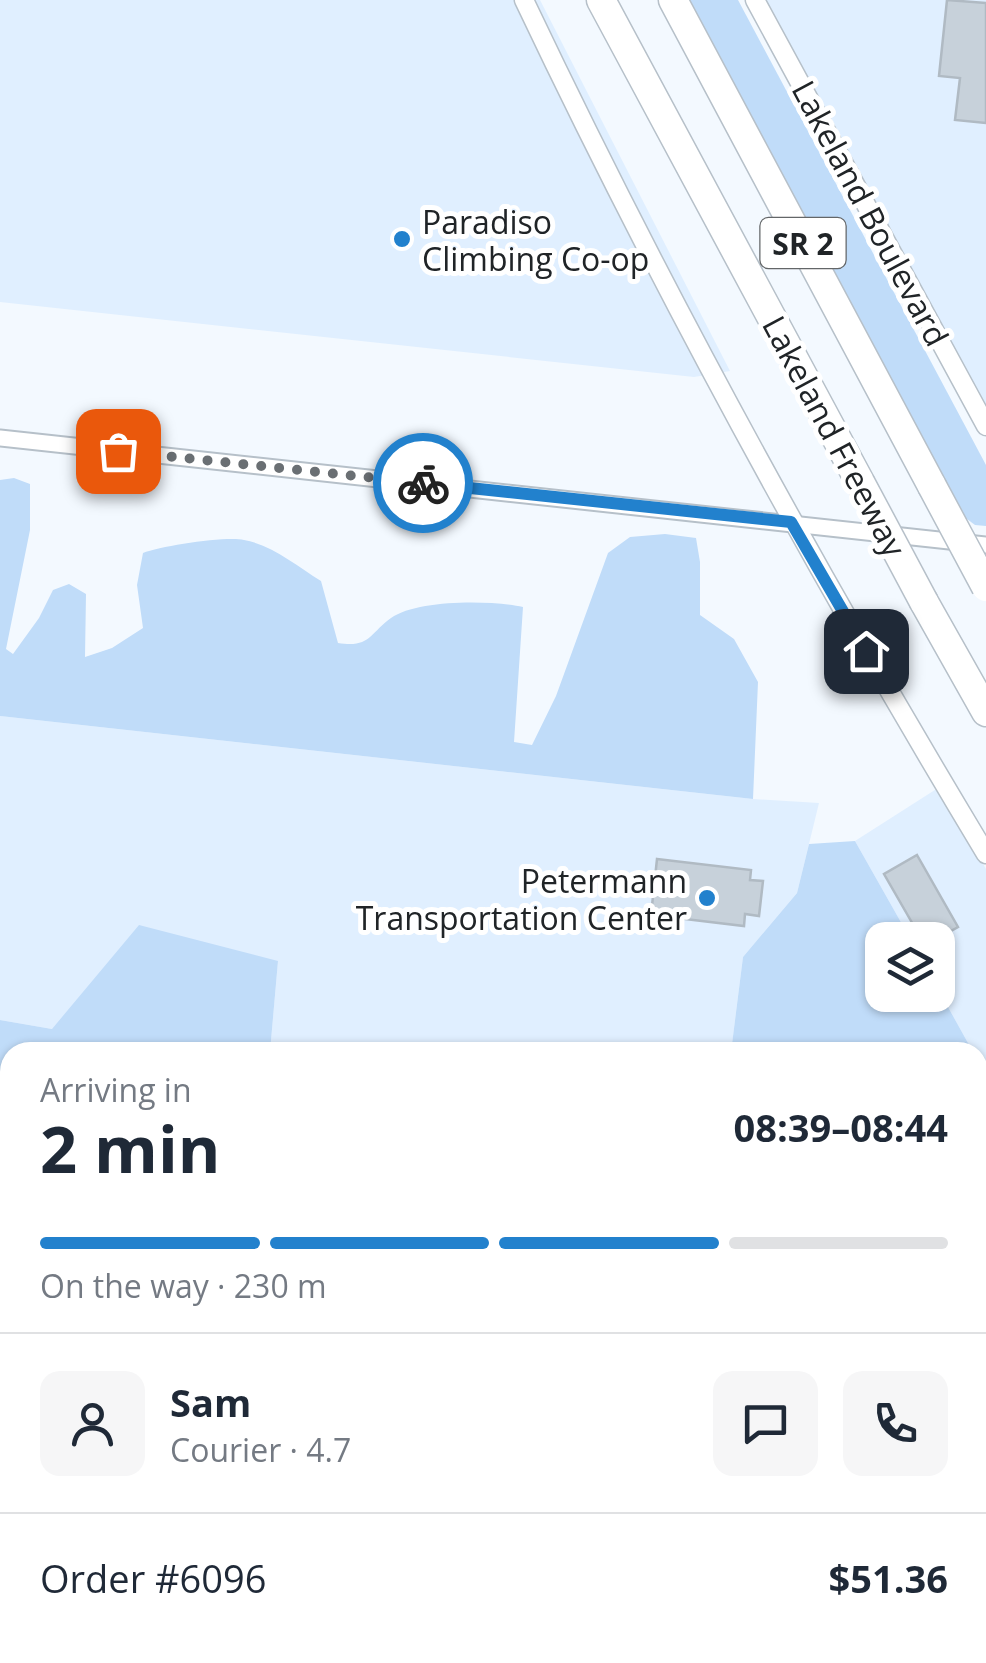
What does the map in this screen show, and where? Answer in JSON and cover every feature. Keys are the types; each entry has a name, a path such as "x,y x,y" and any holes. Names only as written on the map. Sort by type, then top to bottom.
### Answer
{"highway":[{"name":"Lakeland Freeway","path":"601,0 986,712"},
{"name":"Lakeland Freeway","path":"673,0 986,587"}],"street":[{"path":"524,0 580,118 791,522 986,854"},
{"name":"Lakeland Boulevard","path":"756,0 986,426"},
{"path":"0,438 986,545"}],"shaded area":[{"path":"0,0 540,0 730,371 694,377 0,302"},
{"path":"682,0 738,0 986,465 986,526 975,525 959,513"},
{"path":"766,0 986,0 986,406"},
{"path":"14,478 30,484 30,530 6,649 13,654 53,590 69,584 86,594 85,657 112,648 143,628 137,585 143,553 194,542 244,540 274,551 321,581 338,643 363,642 391,618 418,607 475,602 523,607 514,742 532,745 556,696 608,553 630,537 665,534 696,538 700,615 734,639 758,682 753,799 0,716 0,480"},
{"path":"0,716 819,803 797,893 743,957 732,1042 271,1042 278,961 52,1029 0,1020"},
{"path":"938,788 986,869 986,1042 967,1042 951,1012 955,1012 955,922 901,922 855,841"},
{"path":"855,841 901,922 865,922 865,1012 951,1012 967,1042 732,1042 743,957 797,893 809,844"},
{"path":"139,925 278,961 271,1042 0,1042 0,1020 52,1029"}],"building":[{"path":"947,0 986,3 986,123 955,120 960,78 939,76"},
{"path":"917,855 958,927 955,929 955,922 912,922 884,874"},
{"name":"Petermann Transportation Center","path":"657,859 751,870 750,880 763,881 759,916 745,914 744,926 651,915"}],"way so far":[{"path":"118,451 423,483"}],"place":[{"name":"Paradiso Climbing Co-op","path":"402,239"},
{"name":"Petermann Transportation Center","path":"707,898"}],"route":[{"path":"423,483 791,522 866,651"}]}
